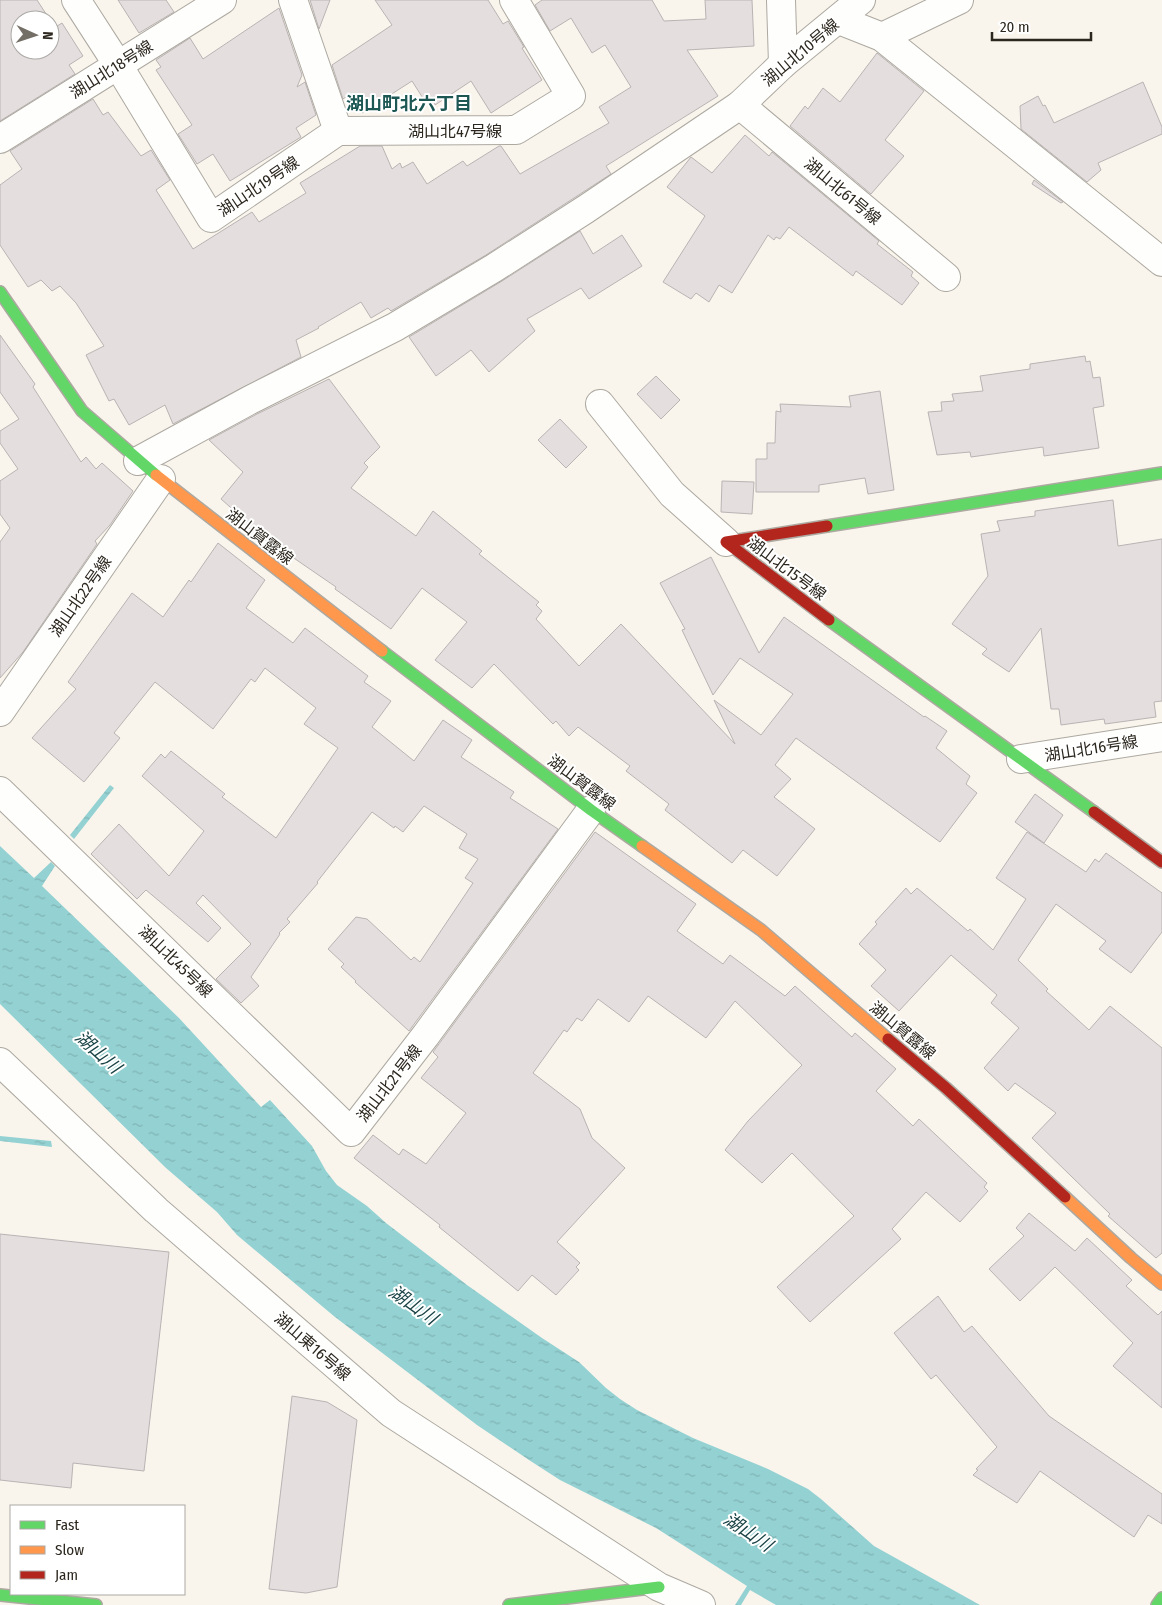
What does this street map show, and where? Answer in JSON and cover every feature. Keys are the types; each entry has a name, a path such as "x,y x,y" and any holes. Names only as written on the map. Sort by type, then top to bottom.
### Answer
{"main road":[{"name":"湖山賀露線","path":"0,292 82,411 138,461 437,694 592,810 761,930 946,1088 1131,1258 1162,1284"},
{"name":"湖山北15号線","path":"726,542 1162,472"},
{"name":"湖山北15号線","path":"726,542 791,592 1162,862"},
{"path":"509,1605 659,1587"},
{"path":"0,1595 96,1605"},
{"path":"1157,1605 1162,1598"}],"street":[{"path":"76,0 118,65"},
{"name":"湖山北18号線","path":"0,139 222,0"},
{"path":"293,0 338,131"},
{"name":"湖山北47号線","path":"338,131 516,130 570,96 514,0"},
{"path":"781,0 783,64"},
{"name":"湖山北10号線","path":"138,461 250,400 395,327 494,268 586,209 740,105 783,64 839,20 860,0"},
{"path":"882,37 959,0"},
{"path":"839,20 882,37 1162,262"},
{"name":"湖山北19号線","path":"118,65 211,218 338,131"},
{"name":"湖山北61号線","path":"740,105 946,277"},
{"path":"600,404 672,494 726,542"},
{"name":"湖山北22号線","path":"0,712 161,479"},
{"name":"湖山北16号線","path":"1021,759 1162,737"},
{"name":"湖山北45号線","path":"0,791 351,1132"},
{"name":"湖山北21号線","path":"351,1132 426,1035 592,810"},
{"name":"湖山東16号線","path":"0,1062 156,1210 391,1413 659,1587 702,1605"}],"water":[{"path":"110,785 114,788 74,839 70,835"},
{"name":"湖山川","path":"0,846 34,878 51,862 55,866 42,886 179,1018 261,1107 270,1100 312,1146 326,1171 337,1185 367,1206 386,1223 467,1285 579,1362 606,1388 637,1410 693,1438 768,1469 808,1489 874,1546 980,1605 776,1605 750,1590 741,1605 735,1605 747,1586 656,1528 560,1480 529,1460 477,1425 335,1317 237,1235 217,1212 166,1168 0,1004"},
{"path":"0,1136 51,1141 52,1147 0,1141"}],"building":[{"path":"0,0 37,0 44,10 10,10 10,60 60,60 60,24 62,23 83,56 69,65 75,74 0,121"},
{"path":"118,0 166,0 174,12 139,33"},
{"path":"310,0 330,0 319,29"},
{"path":"375,0 488,0 503,24 508,21 542,80 491,113 471,81 435,105 432,100 426,103 412,81 362,113 347,96 343,99 332,65 392,25"},
{"path":"542,0 652,0 664,21 706,19 705,0 752,0 754,46 687,50 718,96 606,166 611,174 486,255 391,311 388,308 371,318 361,302 296,340 301,357 173,424 165,405 129,425 114,399 109,401 86,355 104,346 76,303 60,286 52,291 41,280 28,287 0,245 0,185 22,169 10,151 93,99 103,115 108,112 141,156 151,150 170,180 156,190 193,249 252,212 259,222 306,193 300,183 360,146 382,146 392,169 400,163 402,168 413,162 427,184 463,161 467,166 499,146 501,146 520,174 609,123 599,107 631,87 605,45 592,53 571,18 550,31 535,5"},
{"path":"279,8 302,75 297,87 305,82 316,115 296,128 301,137 230,181 213,154 197,164 178,134 192,125 156,70 161,67 156,60 190,38 203,59"},
{"path":"877,53 924,91 885,140 904,156 871,194 790,126 805,106 808,109 823,88 840,102"},
{"path":"1143,82 1162,127 1162,134 1098,163 1101,170 1087,182 1021,129 1020,106 1038,96 1054,123"},
{"path":"745,135 769,156 772,152 879,241 877,244 913,272 911,276 919,283 902,305 856,271 853,276 789,227 780,239 776,237 774,240 768,235 732,293 719,285 709,302 696,293 691,299 663,282 705,216 667,187 691,157 712,173"},
{"path":"1034,180 1063,202 1061,203 1032,184"},
{"path":"580,231 593,254 622,235 642,266 589,299 581,288 527,319 535,331 489,372 471,350 436,376 409,337"},
{"path":"0,335 35,384 33,387 81,462 86,457 96,469 102,463 133,491 110,525 95,541 97,544 23,652 0,678 0,542 10,528 0,514 0,481 18,469 0,443 0,431 19,419 0,392"},
{"path":"1085,356 1086,362 1090,361 1093,378 1100,377 1104,406 1093,408 1099,448 1044,456 1043,447 971,457 970,452 937,455 928,412 942,411 941,402 954,401 952,394 983,391 980,376 1030,369 1030,364"},
{"path":"656,376 680,400 661,419 637,394"},
{"path":"329,379 380,447 364,463 368,467 351,488 416,536 433,511 482,551 479,554 539,602 536,605 542,611 536,619 579,666 621,624 735,744 714,700 761,735 793,694 740,658 713,695 682,630 685,629 660,583 711,557 759,653 784,617 924,717 947,731 936,748 970,776 966,784 977,793 940,842 796,738 775,765 791,779 774,797 815,829 777,876 743,850 732,863 665,810 669,804 626,771 630,766 578,727 569,736 556,721 553,724 494,664 472,688 435,660 467,622 422,588 391,629 335,589 336,587 285,552 283,554 236,518 238,514 221,499 243,472 209,440"},
{"path":"880,391 894,490 868,494 865,478 819,485 819,492 756,492 756,459 767,459 767,443 775,443 776,411 781,412 780,404 851,407 849,396"},
{"path":"560,419 587,447 566,468 538,440"},
{"path":"722,481 754,482 752,514 721,512"},
{"path":"1113,500 1118,546 1162,539 1162,701 1154,702 1156,717 1105,724 1104,719 1061,725 1059,709 1051,709 1041,628 1009,672 982,654 987,649 952,624 988,576 981,534 1000,531 997,521 1035,516 1035,511"},
{"path":"218,543 265,580 246,608 293,643 305,628 368,676 364,682 391,701 372,727 414,761 443,720 472,740 461,757 514,792 510,798 558,829 409,1031 355,982 341,967 344,964 328,949 356,917 367,919 411,960 414,957 420,962 473,883 465,878 478,859 459,848 467,834 424,806 403,832 395,826 394,828 372,812 318,883 287,919 290,922 279,933 251,977 259,986 241,1003 216,979 251,944 203,895 196,903 221,928 208,942 146,890 137,899 91,854 119,824 169,876 204,831 142,776 161,754 165,758 171,751 225,794 222,797 276,838 338,748 304,724 316,708 265,668 255,682 251,679 213,729 155,682 114,733 120,738 84,782 32,738 76,689 68,682 132,593 163,617 189,580 191,582"},
{"path":"1035,794 1063,815 1044,843 1015,822"},
{"path":"595,832 696,904 677,931 723,964 730,955 785,996 795,986 852,1037 855,1033 896,1069 876,1091 913,1126 919,1119 987,1183 984,1187 988,1191 960,1222 926,1192 892,1229 901,1239 810,1322 777,1287 854,1216 792,1153 762,1183 725,1150 748,1121 802,1065 735,1001 706,1038 648,996 629,1022 598,999 582,1021 577,1018 567,1032 564,1030 533,1073 580,1109 592,1138 625,1168 557,1242 580,1263 576,1267 579,1270 556,1295 532,1275 518,1291 439,1227 440,1225 354,1158 373,1135 399,1155 403,1149 426,1164 466,1113 421,1078 438,1057 433,1052"},
{"path":"1027,832 1086,872 1095,859 1099,862 1106,853 1162,893 1162,932 1131,973 1099,949 1106,941 1056,904 1018,960 1048,989 1046,991 1089,1030 1110,1006 1162,1048 1162,1253 1156,1258 1108,1216 1110,1214 1032,1138 1056,1113 1015,1083 1008,1091 984,1068 1019,1028 991,1003 997,995 951,955 899,1011 871,986 886,970 859,944 877,924 875,922 906,888 911,894 917,888 968,931 970,929 993,950 1026,899 996,878"},
{"path":"1029,1213 1075,1251 1087,1238 1132,1280 1126,1286 1158,1315 1162,1311 1162,1408 1113,1366 1133,1343 1055,1267 1020,1301 989,1269 1024,1236 1016,1228"},
{"path":"0,1234 169,1252 144,1471 73,1463 71,1488 0,1480"},
{"path":"938,1296 964,1332 972,1326 1049,1416 1162,1494 1162,1524 1148,1515 1134,1537 1040,1471 1017,1503 973,1475 978,1470 976,1469 997,1447 936,1375 931,1379 894,1333"},
{"path":"292,1396 327,1402 357,1420 337,1587 306,1593 269,1589"}],"traffic: fast":[{"path":"0,292 82,411 156,475"},
{"path":"827,526 1162,473"},
{"path":"829,620 1094,812"},
{"path":"382,651 591,810 642,846"},
{"path":"509,1605 659,1587"},
{"path":"0,1595 96,1605"},
{"path":"1157,1605 1162,1598"}],"traffic: slow":[{"path":"156,475 382,651"},
{"path":"642,846 761,930 888,1039"},
{"path":"1065,1197 1162,1284"}],"traffic: jam":[{"path":"827,526 726,542 829,620"},
{"path":"1094,812 1162,862"},
{"path":"888,1039 946,1088 1065,1197"}],"district":[{"name":"湖山町北六丁目","path":"409,104"}]}
